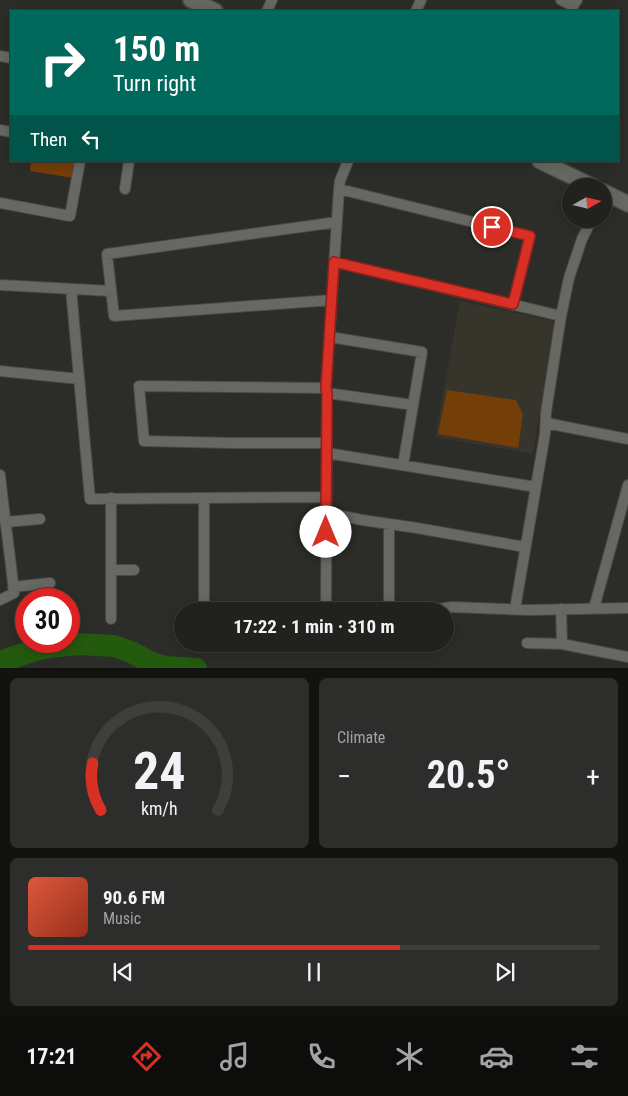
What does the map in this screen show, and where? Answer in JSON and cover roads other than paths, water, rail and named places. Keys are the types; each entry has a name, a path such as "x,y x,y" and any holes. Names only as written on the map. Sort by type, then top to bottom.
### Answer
{"main road":[{"path":"191,0 213,10"},
{"path":"542,162 573,178"},
{"path":"612,197 628,204"}],"street":[{"path":"561,0 573,6 577,0"},
{"path":"0,203 70,216 80,162"},
{"path":"126,189 129,162"},
{"path":"326,602 327,391 339,189 348,162"},
{"path":"339,189 530,236 513,304"},
{"path":"332,300 114,316 107,254 337,222"},
{"path":"515,609 545,434 546,412 561,316 569,278 588,228"},
{"path":"334,262 561,316"},
{"path":"0,285 111,291"},
{"path":"71,289 90,499 326,497"},
{"path":"330,338 422,352 403,465"},
{"path":"0,371 80,378"},
{"path":"413,406 327,391 139,386 144,441 327,448 403,465 536,487"},
{"path":"546,423 628,439"},
{"path":"0,475 5,522 4,537 14,593 0,600"},
{"path":"594,608 628,485"},
{"path":"111,498 111,619"},
{"path":"204,498 204,602"},
{"path":"326,512 526,547"},
{"path":"5,522 40,519"},
{"path":"389,524 389,602"},
{"path":"111,570 134,570"},
{"path":"13,587 50,583"},
{"path":"454,607 530,610 628,608"},
{"path":"561,609 562,644"},
{"path":"527,643 562,644 628,657"}],"waterway":[{"path":"0,662 49,647 78,644 114,646 152,663 166,667 181,668"}]}
